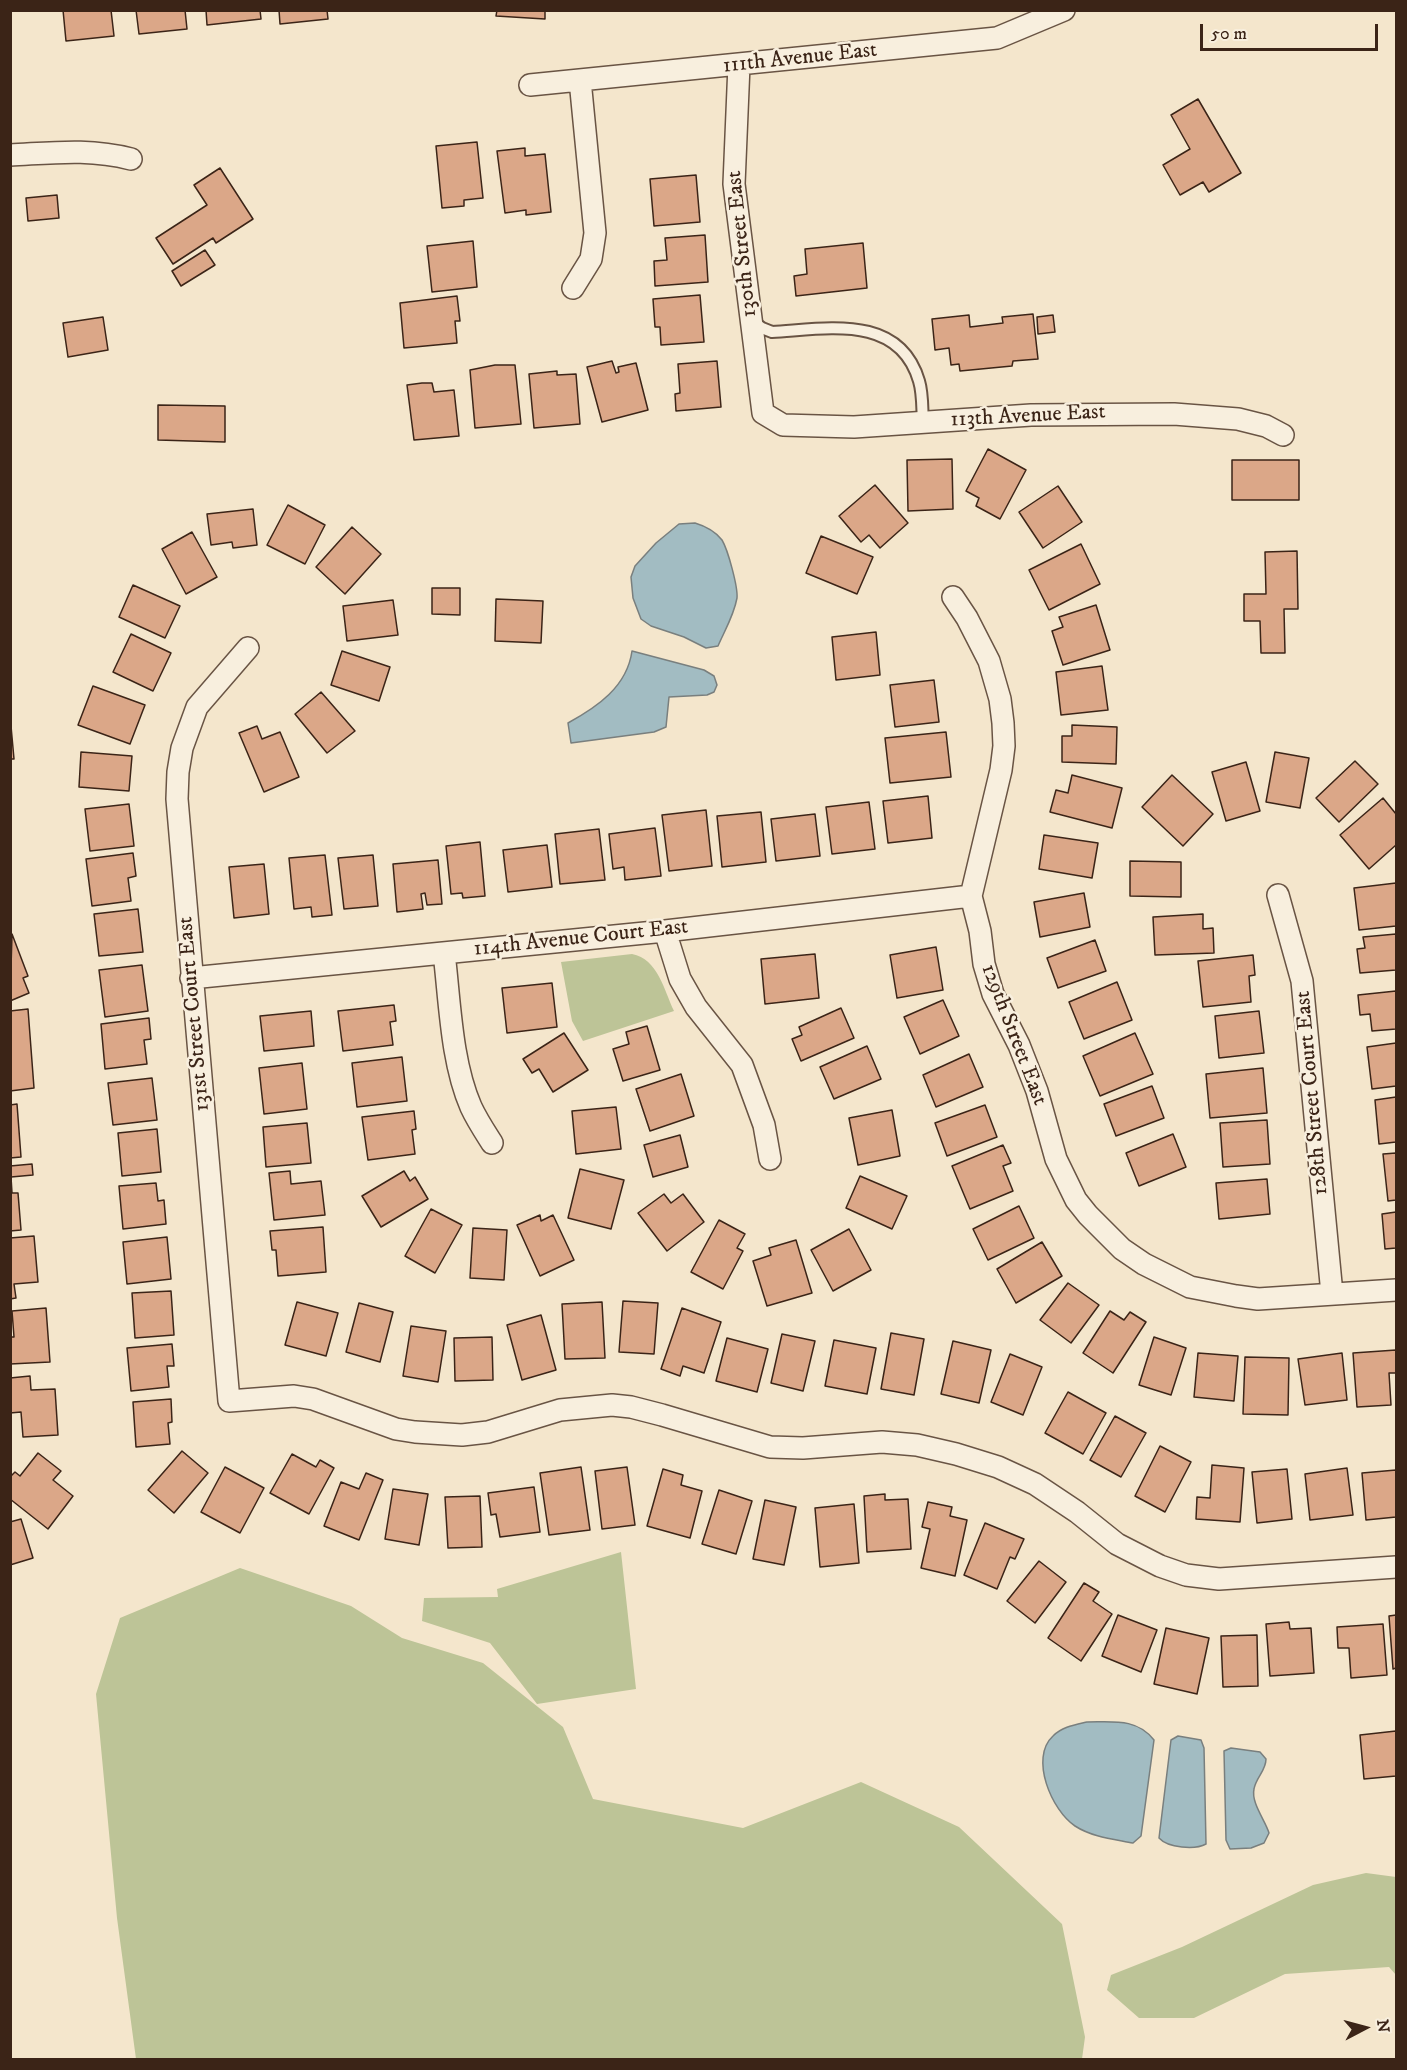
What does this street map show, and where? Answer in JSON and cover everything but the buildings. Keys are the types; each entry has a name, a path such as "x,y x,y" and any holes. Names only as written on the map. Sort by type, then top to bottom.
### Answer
{"street":[{"name":"111th Avenue East","path":"530,85 997,38 1064,10"},
{"name":"130th Street East","path":"739,65 734,184 763,412 771,419"},
{"path":"573,288 591,260 595,233 580,80"},
{"path":"10,155 79,151 108,153 130,159"},
{"name":"113th Avenue East","path":"771,419 783,425 854,427 1031,415 1174,414 1238,419 1266,426 1283,435"},
{"name":"129th Street East","path":"953,597 967,618 989,661 1000,699 1003,723 1004,746 1000,770 971,896 980,931 984,964 993,994 1019,1045 1037,1091 1056,1159 1076,1200 1122,1249 1190,1287 1258,1299 1396,1290"},
{"name":"131st Street Court East","path":"248,648 196,707 179,764 177,799 229,1401 294,1396 313,1399 396,1429 462,1435 488,1432 560,1410 612,1405 662,1415 770,1448 882,1442 917,1445 998,1467 1035,1484 1077,1512 1117,1544 1160,1566 1186,1575 1219,1579 1396,1567"},
{"name":"128th Street Court East","path":"1278,895 1302,981 1332,1294"},
{"name":"114th Avenue Court East","path":"191,978 665,931 971,896"},
{"path":"665,931 680,979 696,1007 742,1065 764,1125 770,1159"},
{"path":"444,953 461,1075 471,1107 492,1143"}],"lane":[{"path":"751,320 772,332 850,327 868,331 889,340 913,365 920,384 923,423"}],"green space":[{"path":"632,954 641,957 654,969 674,1011 583,1041 572,1021 561,962"},
{"path":"621,1552 636,1689 537,1704 490,1643 422,1621 424,1598 498,1597 497,1589"},
{"path":"240,1568 351,1606 402,1638 483,1663 563,1727 593,1799 743,1828 861,1782 959,1827 1062,1924 1085,2037 1082,2059 136,2059 117,1918 96,1694 120,1618"},
{"path":"1366,1873 1396,1877 1396,1975 1389,1967 1285,1974 1194,2018 1139,2018 1107,1990 1111,1975 1182,1947 1313,1885"}],"water":[{"path":"695,523 710,529 722,540 737,593 734,610 718,646 706,648 684,637 651,626 641,619 633,598 631,577 635,566 656,543 679,524"},
{"path":"632,651 704,670 714,676 717,685 714,692 707,695 669,697 666,727 654,732 571,743 568,723 600,703 617,685 629,664"},
{"path":"1087,1722 1115,1722 1132,1725 1140,1728 1154,1740 1141,1836 1133,1843 1096,1835 1075,1826 1058,1809 1046,1784 1043,1757 1046,1746 1060,1730"},
{"path":"1178,1736 1201,1740 1204,1748 1206,1844 1201,1846 1175,1846 1159,1838 1171,1740"},
{"path":"1231,1748 1260,1752 1266,1759 1255,1785 1254,1794 1256,1806 1269,1833 1264,1843 1251,1848 1230,1849 1226,1840 1224,1751"}]}
